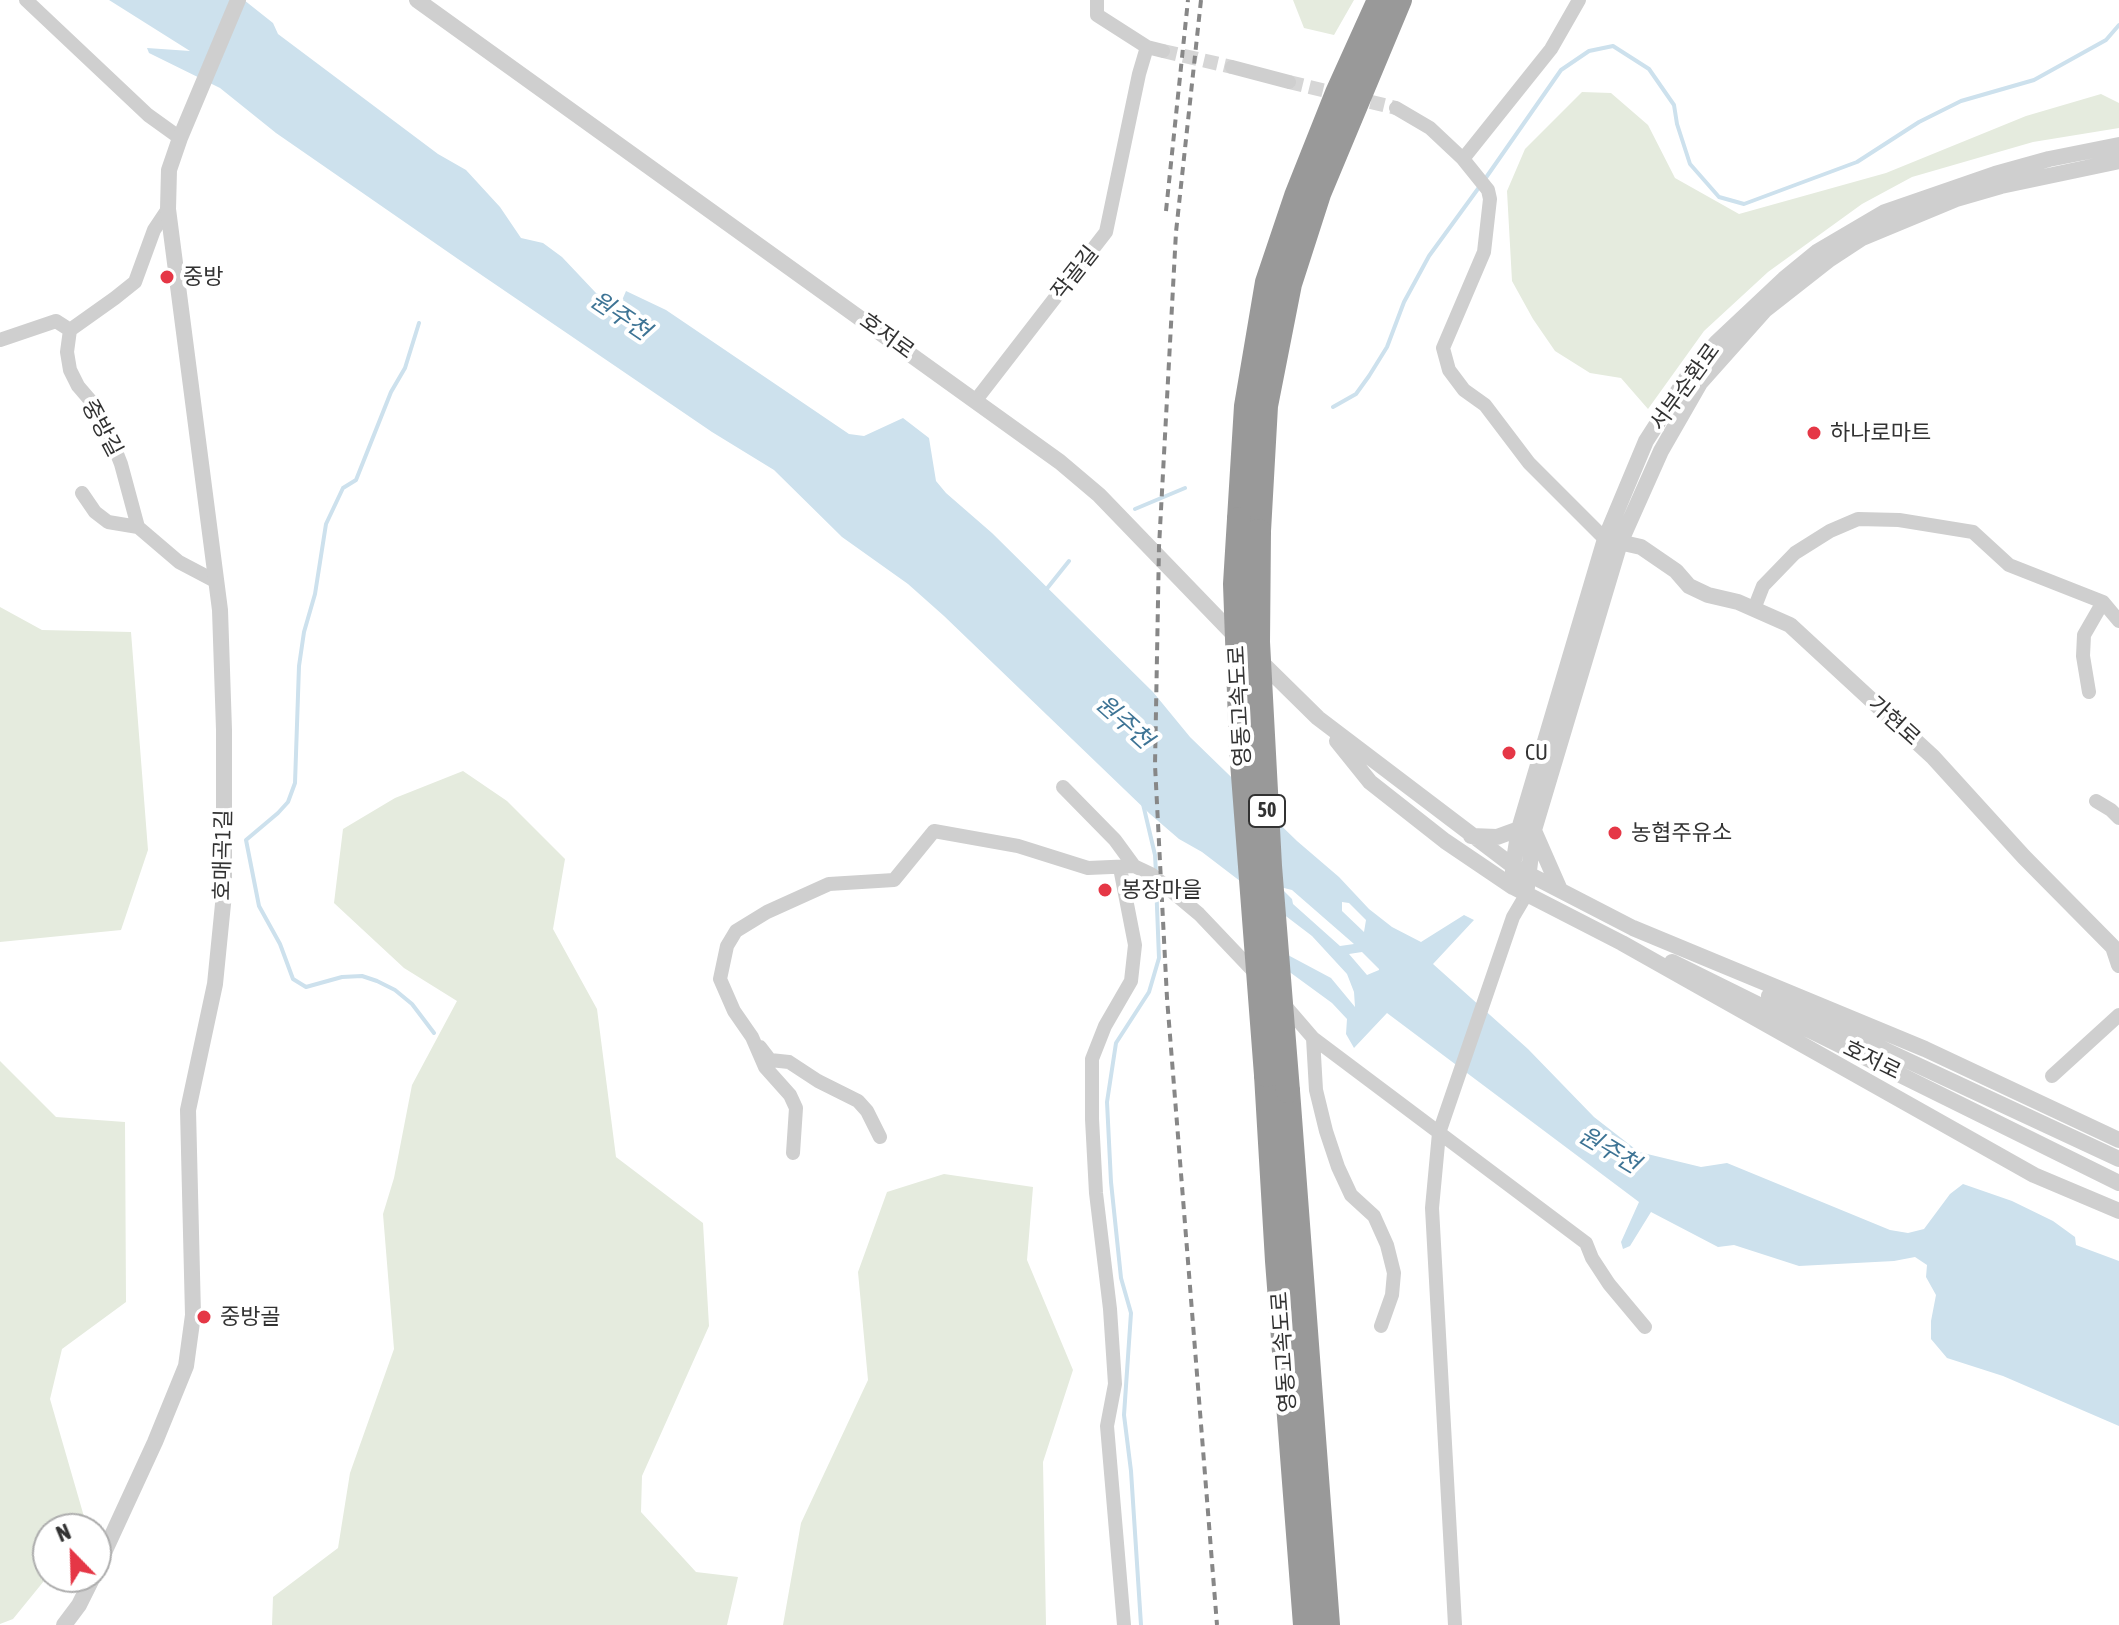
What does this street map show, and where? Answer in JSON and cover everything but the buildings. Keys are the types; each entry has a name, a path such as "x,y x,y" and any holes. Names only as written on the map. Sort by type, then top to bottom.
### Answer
{"highway":[{"name":"영동고속도로","path":"1330,1625 1265,770 1249,525 1246,406 1267,282 1296,196 1337,93 1379,0"},
{"name":"영동고속도로","path":"1304,1620 1241,749 1235,584 1249,525 1266,406 1290,284 1319,194 1400,0"}],"street":[{"path":"26,0 148,115 184,131"},
{"name":"호매곡1길","path":"112,1535 186,1366 193,1315 188,1110 215,984 224,894 224,730 220,610 168,209 169,170 238,0"},
{"name":"호저로","path":"417,0 1060,462 1099,495 1318,718 1370,782 1445,841 1520,891 1622,943 1687,964 2119,1159"},
{"path":"1097,0 1097,15 1147,47 1163,51"},
{"path":"1468,163 1551,49 1579,0"},
{"name":"작골길","path":"976,400 1106,232 1147,47"},
{"path":"1232,67 1289,82"},
{"name":"가현로","path":"1396,108 1430,128 1468,163 1488,190 1490,199 1484,252 1443,348 1449,370 1464,390 1485,405 1538,473 1612,541 1641,547 1676,571 1689,586 1708,595 1738,602 1790,625 1933,757 2024,857 2116,942 2119,965"},
{"name":"서부순환로","path":"1520,891 1526,829 1612,541 1646,441 1689,374 1751,308 1817,252 1885,212 2049,159 2119,145"},
{"name":"서부순환로","path":"1612,541 1700,383 1765,310 1801,280 1862,238 1956,199 2001,186 2119,161"},
{"path":"0,340 56,321 70,330 135,282 154,230 168,209"},
{"name":"중방길","path":"70,330 67,352 70,370 78,386 96,407 110,436 138,527"},
{"path":"82,493 95,512 108,522 138,527 179,562 217,582"},
{"path":"1754,609 1763,586 1795,553 1830,531 1858,519 1899,520 1973,532 2009,565 2103,602 2119,621"},
{"path":"2089,692 2083,656 2084,635 2103,602"},
{"name":"호저로","path":"1318,718 1471,836 1520,869 1633,928 1687,964 2119,1183"},
{"path":"1063,787 1115,840 1127,867 1135,945 1131,981 1105,1026 1092,1059 1096,1193 1115,1384 1107,1426 1124,1625"},
{"path":"2096,801 2119,818"},
{"path":"1471,836 1497,837 1526,829 1560,890"},
{"path":"880,1137 867,1111 858,1101 789,1062 770,1060 752,1037 734,1011 720,979 727,946 736,931 767,912 829,884 894,880 934,831 1018,846 1088,868 1127,867 1151,874 1199,914 1313,1038 1586,1243 1609,1284 1645,1327"},
{"path":"1455,1625 1432,1208 1439,1133 1520,891"},
{"path":"1687,964 1925,1049 2119,1140"},
{"path":"1687,964 2034,1175 2119,1211"},
{"path":"2052,1076 2119,1015"},
{"path":"752,1037 765,1067 790,1095 796,1108 793,1153"},
{"path":"1313,1038 1316,1090 1338,1167 1351,1195 1374,1216 1387,1245 1394,1273 1392,1295 1381,1326"},
{"path":"64,1625 85,1593"}],"shaded area":[{"path":"1293,0 1354,0 1334,35 1304,28"},
{"path":"1582,92 1611,93 1648,125 1675,178 1739,214 1886,173 2026,116 2101,94 2119,103 2119,128 2033,142 1912,177 1862,204 1768,272 1704,331 1648,409 1621,378 1590,373 1555,351 1512,281 1507,191 1525,149"},
{"path":"0,607 42,630 131,632 148,850 121,930 0,942"},
{"path":"463,771 507,801 565,859 553,929 597,1009 616,1157 703,1223 709,1326 642,1476 641,1512 696,1572 738,1577 727,1625 272,1625 273,1597 338,1548 350,1473 394,1349 383,1214 394,1178 412,1085 457,1001 404,968 334,903 343,829 395,798"},
{"path":"0,1061 56,1117 125,1122 126,1302 62,1349 50,1399 83,1513 32,1513 34,1593 13,1619 0,1624"},
{"path":"944,1174 1033,1187 1027,1260 1073,1370 1043,1462 1046,1625 783,1625 801,1523 868,1380 858,1272 887,1192"}],"water":[{"name":"원주천","path":"109,0 244,0 273,23 278,34 438,154 466,170 500,207 521,238 543,243 562,257 596,293 620,305 626,291 666,310 849,434 864,436 903,418 929,438 936,481 946,493 992,533 1153,692 1190,737 1369,909 1392,927 1421,942 1464,915 1474,920 1433,964 1528,1049 1594,1117 1639,1152 1701,1167 1727,1163 1890,1230 1908,1233 1924,1229 1950,1194 1963,1184 2012,1201 2053,1221 2075,1237 2076,1245 2119,1261 2119,1426 2003,1376 1947,1358 1931,1339 1936,1295 1926,1277 1927,1265 1915,1257 1799,1266 1734,1245 1718,1247 1651,1212 1630,1246 1623,1249 1621,1242 1639,1202 1387,1013 1354,1048 1346,1034 1347,1019 1332,1003 1254,946 1286,954 1331,978 1355,1007 1354,992 1347,974 1312,936 1202,852 1179,839 1150,814 944,616 908,584 842,537 774,470 712,432 458,259 276,133 220,88 149,53 147,48 190,51","holes":["1280,887 1292,890 1354,944 1340,946 1293,904","1342,902 1349,903 1366,920 1364,932 1342,911","1362,952 1379,970 1367,975 1349,954"]}],"waterway":[{"path":"1485,179 1561,70 1589,51 1613,46 1649,69 1674,105 1690,164 1719,197 1744,204 1857,162 1919,122 1961,101 2034,80 2106,40 2119,25"},
{"path":"1333,407 1356,394 1369,376 1387,347 1404,302 1429,256 1480,186"},
{"path":"419,323 405,368 391,392 356,480 343,488 326,524 299,666 295,783 288,802 246,840 259,906 280,944 293,979 306,987 342,977 362,976 377,981 412,1004 434,1033"},
{"path":"1135,509 1185,488"},
{"path":"1045,591 1069,561"},
{"path":"1143,804 1156,873"},
{"path":"1141,1625 1131,1471 1124,1415 1131,1313 1121,1278 1107,1102 1116,1043 1149,992 1159,958 1156,882"}],"tunnel":[{"path":"1163,51 1232,67"},
{"path":"1289,82 1396,108"}],"railway":[{"path":"1166,211 1188,0"},
{"path":"1201,0 1176,232 1159,547 1155,765 1167,998 1217,1625"}],"place":[{"name":"중방","path":"167,277"},
{"name":"하나로마트","path":"1814,433"},
{"name":"CU","path":"1509,753"},
{"name":"농협주유소","path":"1615,833"},
{"name":"봉장마을","path":"1105,890"},
{"name":"중방골","path":"204,1317"}]}
